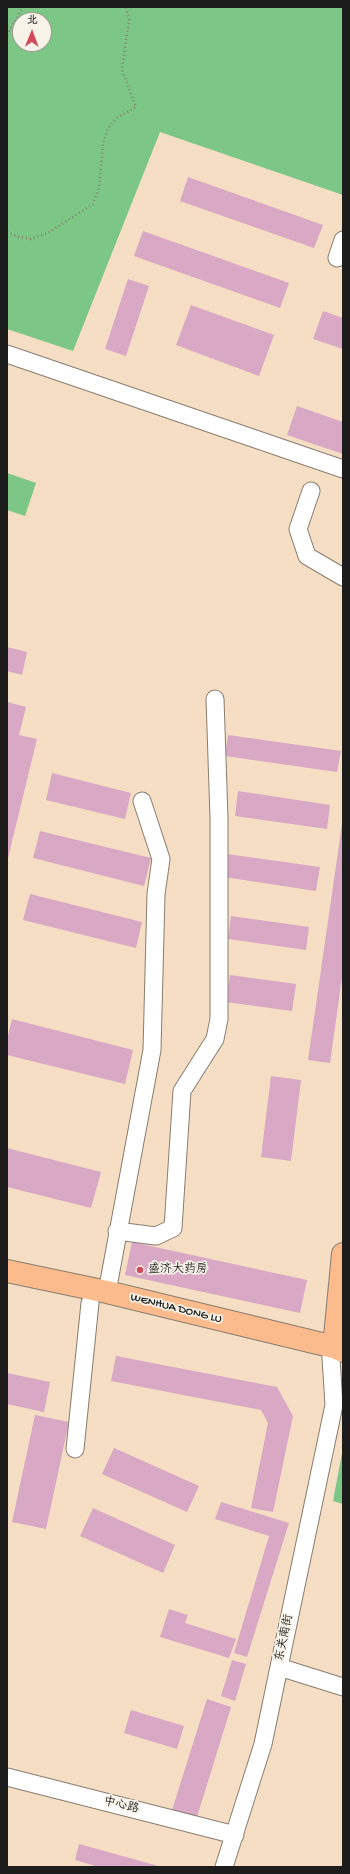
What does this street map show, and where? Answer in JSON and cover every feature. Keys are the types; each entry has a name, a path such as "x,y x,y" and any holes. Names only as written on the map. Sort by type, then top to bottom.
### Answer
{"main road":[{"path":"339,1357 343,1254"},
{"name":"WENHUA DONG LU","path":"7,1272 98,1298 339,1357"},
{"name":"WENHUA DONG LU","path":"7,1285 98,1298"}],"street":[{"path":"337,258 343,240"},
{"path":"7,354 343,469"},
{"path":"311,491 298,529 307,556 343,578"},
{"path":"117,1231 156,1236 173,1228 182,1091 216,1039 219,1019 219,818 215,700"},
{"path":"75,1449 98,1298 117,1231 152,1050 156,894 161,859 142,801"},
{"name":"东关南街","path":"224,1867 263,1744 334,1405 339,1357"},
{"path":"279,1667 343,1687"},
{"name":"中心路","path":"7,1777 235,1835"}],"path":[{"path":"7,35 23,7"},
{"path":"7,232 16,236 30,239 48,233 93,204 99,188 103,144 108,128 117,118 136,108 122,70 129,20 126,7"}],"green space":[{"path":"7,7 343,7 343,195 160,132 73,351 7,329"},
{"path":"7,473 36,483 25,516 7,510"},
{"path":"343,1448 343,1504 333,1501"}],"building":[{"path":"188,177 323,225 314,248 180,201"},
{"path":"143,231 289,283 280,308 134,256"},
{"path":"128,279 149,286 126,356 105,349"},
{"path":"191,305 274,335 259,376 176,345"},
{"path":"323,311 343,318 343,349 313,339"},
{"path":"297,406 343,422 343,454 287,435"},
{"path":"7,647 27,652 22,675 7,671"},
{"path":"7,702 26,707 19,735 37,739 8,858"},
{"path":"228,735 341,751 337,772 225,756"},
{"path":"52,773 131,793 125,819 46,800"},
{"path":"238,791 330,805 327,829 235,816"},
{"path":"342,824 343,970 330,1063 308,1060"},
{"path":"40,831 151,858 144,886 33,858"},
{"path":"227,854 320,867 316,891 224,877"},
{"path":"30,894 142,922 136,948 23,920"},
{"path":"231,916 309,927 306,950 228,939"},
{"path":"230,975 296,984 292,1011 226,1002"},
{"path":"12,1019 133,1050 125,1084 7,1055 7,1040"},
{"path":"271,1076 301,1080 291,1161 261,1157"},
{"path":"7,1148 101,1172 91,1208 7,1187"},
{"path":"132,1242 307,1280 300,1313 125,1275"},
{"path":"116,1356 277,1387 293,1416 273,1512 251,1508 268,1423 261,1410 111,1381"},
{"path":"7,1373 50,1382 44,1412 7,1404"},
{"path":"35,1415 69,1422 46,1529 12,1522"},
{"path":"114,1448 199,1486 187,1512 102,1474"},
{"path":"221,1502 289,1523 247,1657 234,1653 269,1536 215,1519"},
{"path":"93,1508 175,1545 163,1573 80,1536"},
{"path":"169,1609 188,1615 185,1623 236,1639 229,1658 160,1637"},
{"path":"232,1660 246,1664 235,1701 221,1696"},
{"path":"207,1699 231,1707 197,1817 172,1810"},
{"path":"131,1710 184,1726 177,1749 124,1733"},
{"path":"79,1844 162,1867 99,1867 75,1860"}],"place":[{"name":"盛济大药房","path":"140,1270"}]}
